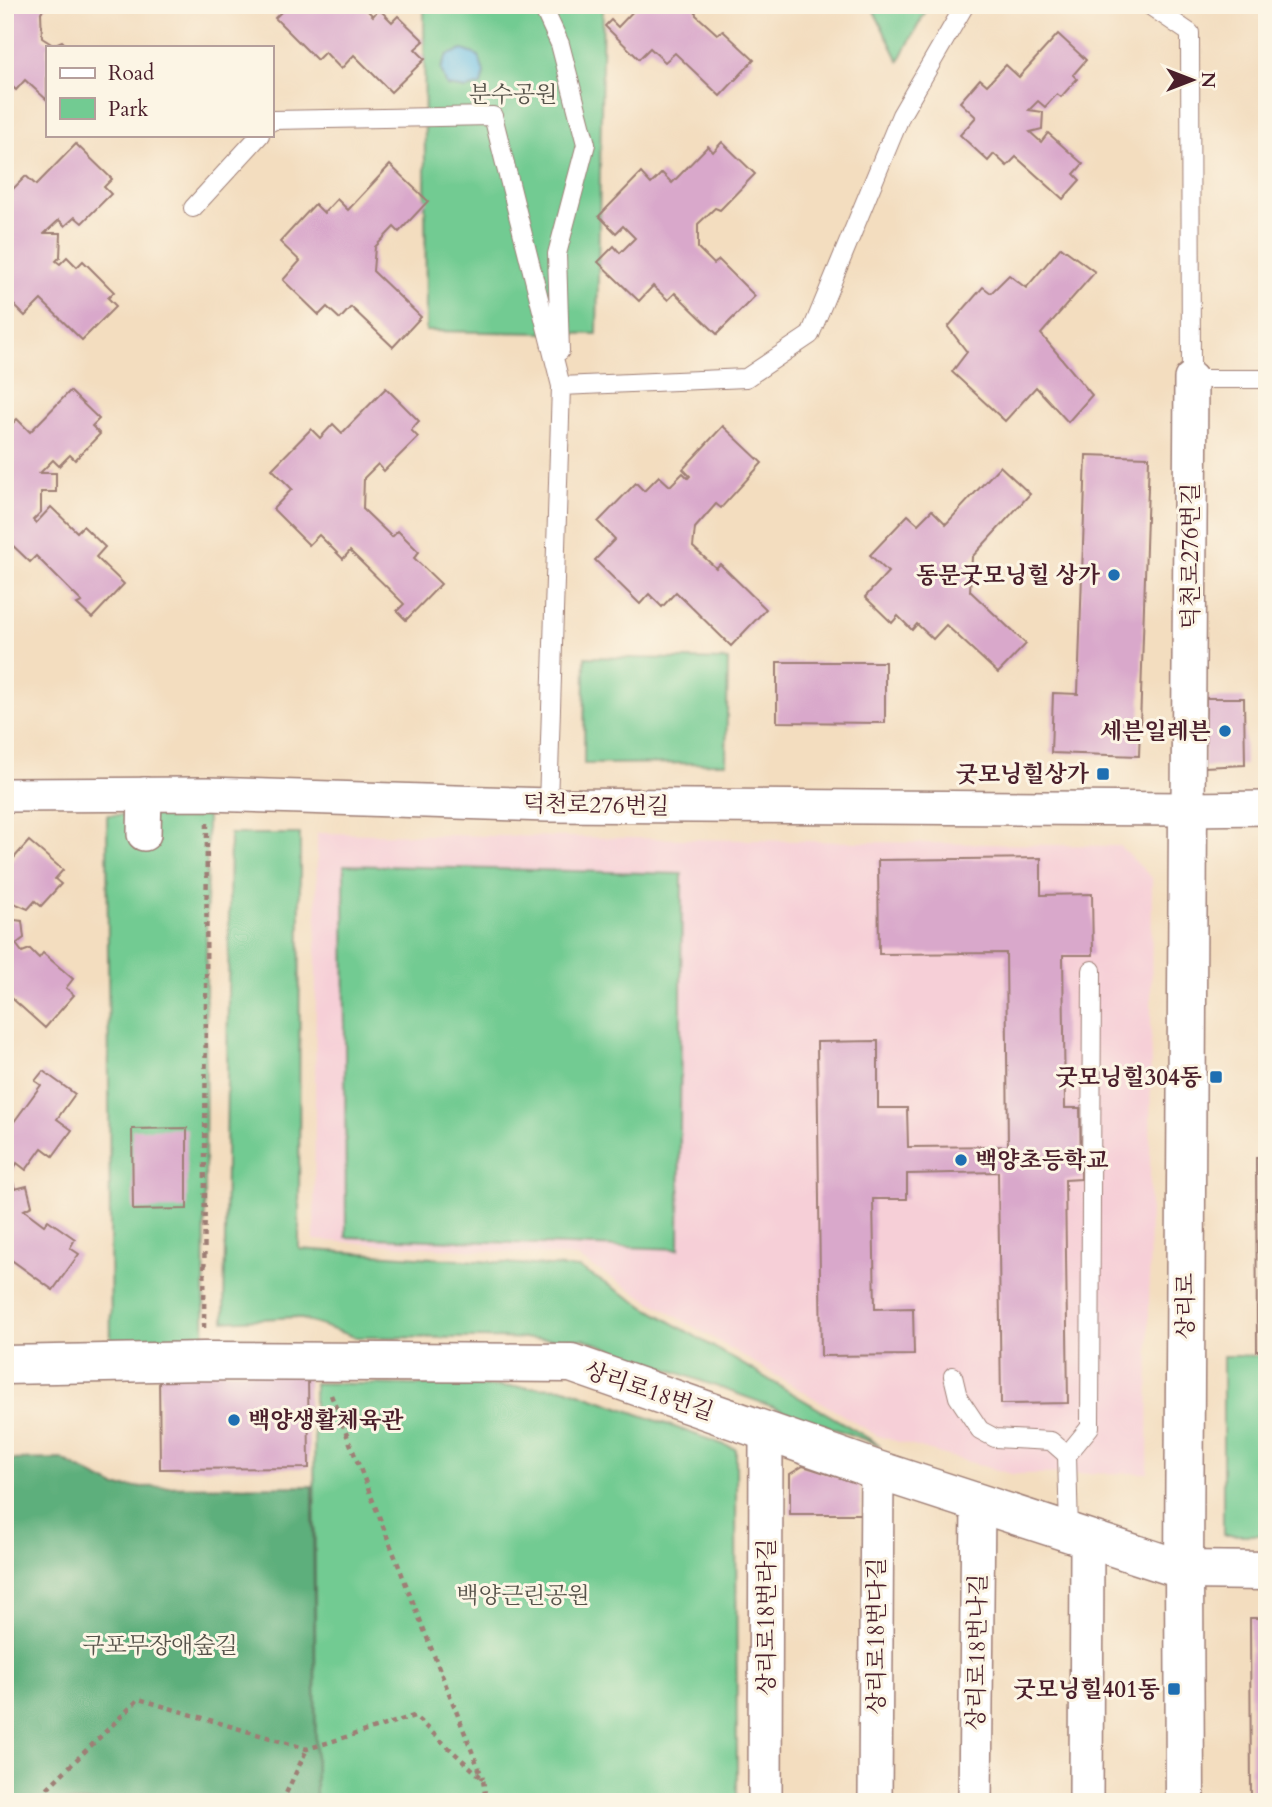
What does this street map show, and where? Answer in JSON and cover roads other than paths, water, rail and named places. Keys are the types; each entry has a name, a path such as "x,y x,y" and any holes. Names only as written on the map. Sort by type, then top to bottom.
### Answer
{"street":[{"name":"덕천로276번길","path":"1188,809 1191,379"},
{"path":"144,834 145,794"},
{"name":"덕천로276번길","path":"5,795 207,794 548,805 1267,808"},
{"name":"상리로","path":"1185,1802 1188,809"},
{"name":"상리로18번길","path":"5,1365 204,1361 571,1363 877,1470 1184,1570 1267,1571"},
{"name":"상리로18번라길","path":"765,1802 766,1432"},
{"name":"상리로18번다길","path":"875,1802 877,1470"},
{"name":"상리로18번나길","path":"975,1802 978,1503"},
{"path":"1078,1535 1086,1802"}],"lane":[{"path":"542,5 560,44 586,144 556,254 561,386 548,805"},
{"path":"561,386 746,378 810,335 901,115 965,5"},
{"path":"1149,5 1190,33 1191,379 1267,379"},
{"path":"273,120 493,116 561,386"},
{"path":"193,208 259,136"},
{"path":"1068,1455 1090,1427 1093,970"},
{"path":"953,1376 958,1397 980,1430 995,1438 1051,1441 1068,1455 1078,1535"}],"water":[{"path":"463,50 479,56 484,73 481,85 466,89 447,86 441,69 447,55"}],"place":[{"name":"동문굿모닝힐 상가","path":"1114,575"},
{"name":"세븐일레븐","path":"1225,731"},
{"name":"굿모닝힐상가","path":"1103,774"},
{"name":"굿모닝힐304동","path":"1216,1077"},
{"name":"백양초등학교","path":"961,1160"},
{"name":"백양생활체육관","path":"234,1420"},
{"name":"굿모닝힐401동","path":"1174,1689"}],"park label":[{"name":"분수공원","path":"513,94"},
{"name":"백양근린공원","path":"523,1595"},
{"name":"구포무장애숲길","path":"160,1645"}]}
